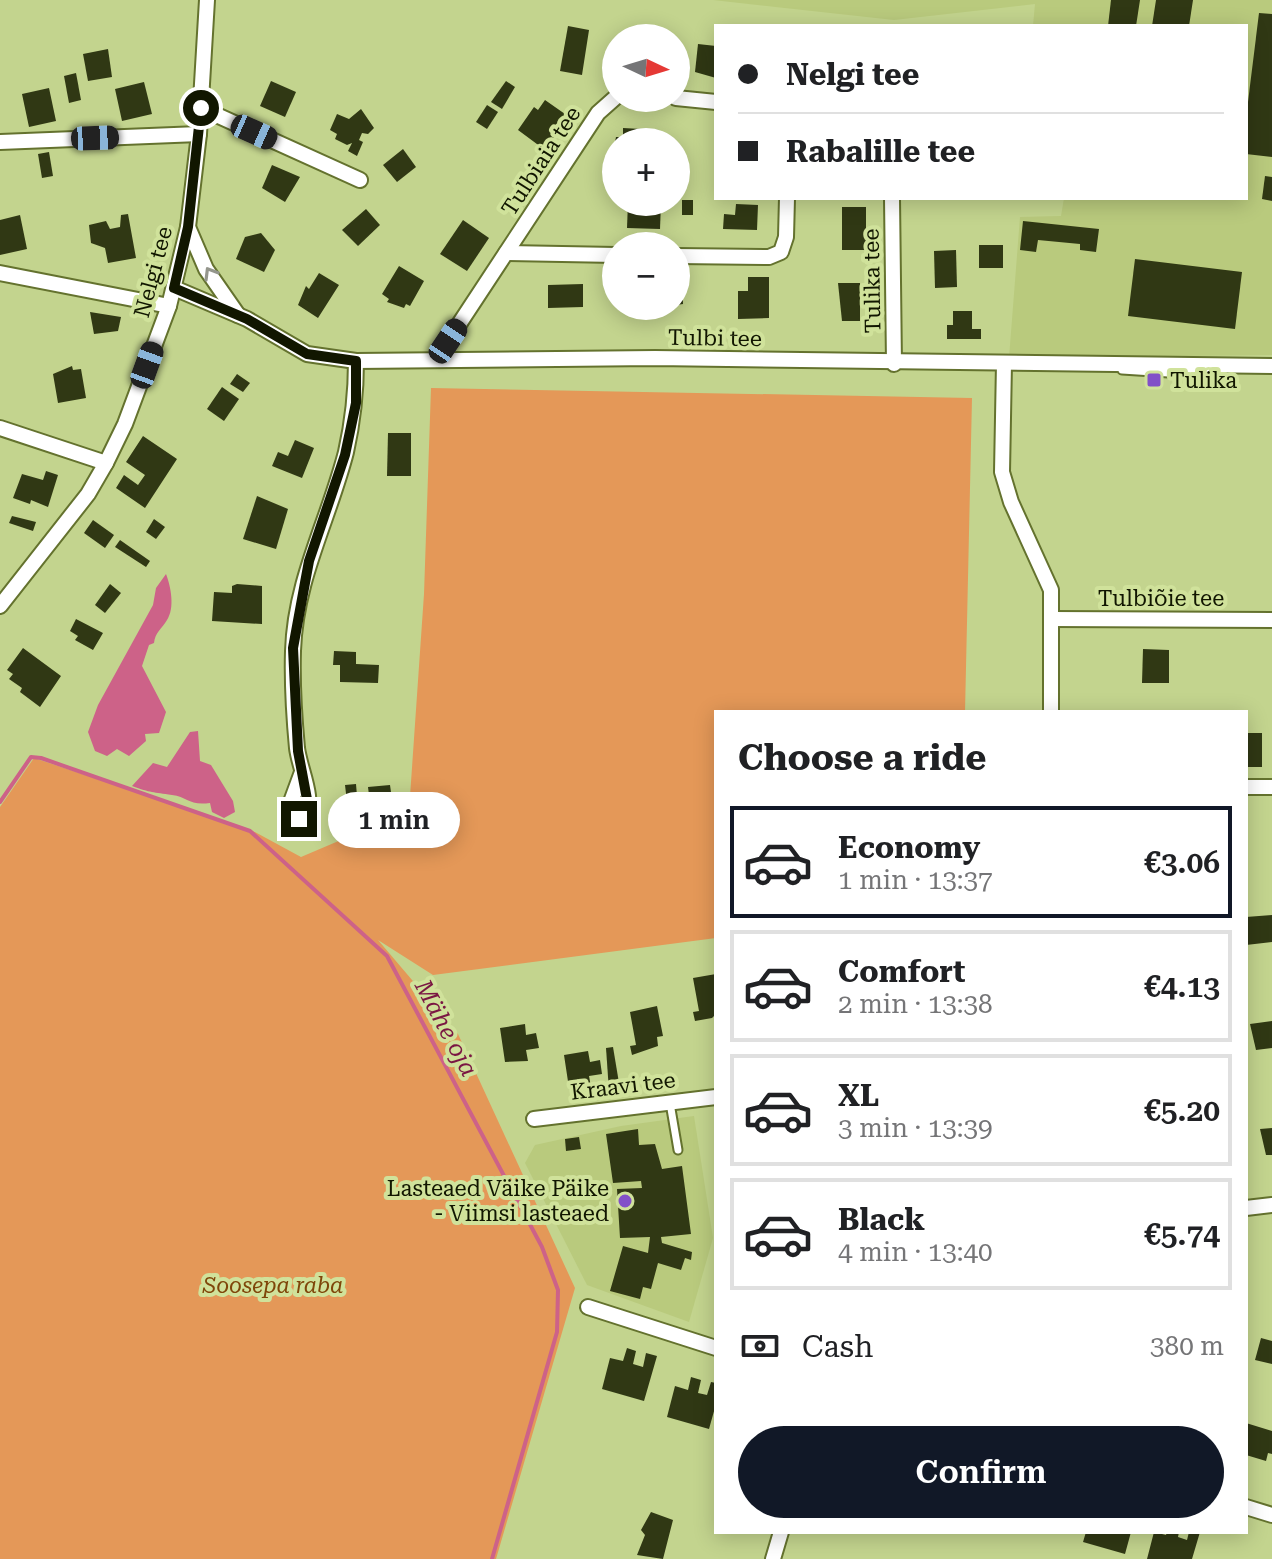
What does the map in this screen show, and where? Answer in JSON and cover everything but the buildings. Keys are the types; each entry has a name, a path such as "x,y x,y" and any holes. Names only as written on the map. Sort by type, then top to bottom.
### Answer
{"street":[{"name":"Nelgi tee","path":"0,606 88,494 106,463 125,424 169,306 188,227 199,134 207,0"},
{"path":"690,99 714,102"},
{"path":"201,108 360,180"},
{"name":"Tulbiaia tee","path":"442,360 448,341 602,109"},
{"path":"0,142 199,134"},
{"path":"690,256 769,257 781,252 786,237 787,200"},
{"name":"Tulika tee","path":"892,200 894,364"},
{"path":"188,227 206,269 238,315"},
{"name":"Tulbiaia tee","path":"506,253 602,255"},
{"path":"0,273 169,306"},
{"name":"Tulbi tee","path":"174,288 238,315 307,354 356,361 655,358 894,364 1272,366"},
{"path":"302,772 298,751 293,648 309,561 345,455 356,403 356,361"},
{"path":"1004,363 1002,472 1011,502 1047,576 1051,619 1051,710"},
{"path":"0,428 106,463"},
{"name":"Tulbiõie tee","path":"1051,619 1272,620"},
{"path":"1248,787 1272,787"},
{"name":"Kraavi tee","path":"534,1119 714,1097"},
{"path":"1248,1208 1272,1205"},
{"path":"588,1307 714,1347"},
{"path":"1248,1508 1272,1515"},
{"path":"773,1559 780,1534"}],"lane":[{"path":"670,1103 678,1150"}],"shaded area":[{"path":"713,0 1272,0 1272,355 1009,358 1020,217 1061,216 1064,200 1248,200 1248,24 1033,24 1035,4 894,20"},
{"path":"166,574 171,591 171,610 154,643 149,645 142,666 166,712 159,733 145,734 146,741 129,756 117,749 107,756 95,751 88,732 98,705 153,605 156,588"},
{"path":"198,731 200,761 211,765 233,801 235,812 224,818 212,812 210,803 197,803 132,786 153,763 167,767 190,732"},
{"name":"Lasteaed Väike Päike - Viimsi lasteaed","path":"694,1116 713,1238 689,1322 587,1285 525,1163 535,1145 621,1126"}],"green space":[{"name":"Soosepa raba","path":"431,388 972,398 965,710 714,710 714,938 433,975 378,940 458,1034 575,1288 496,1559 0,1559 0,807 34,758 251,830 301,857 409,811 424,594"}],"waterway":[{"name":"Mähe oja","path":"0,802 31,757 41,758 250,831 387,956 542,1247 558,1290 557,1332 492,1559"}],"place":[{"name":"Tulika","path":"1154,380"},
{"name":"Lasteaed Väike Päike - Viimsi lasteaed","path":"625,1201"}],"route":[{"path":"201,108 188,227 174,288 247,319 273,337 307,354 356,361 356,403 345,455 309,561 297,613 293,681 298,751 309,810 305,819 299,819"}]}
